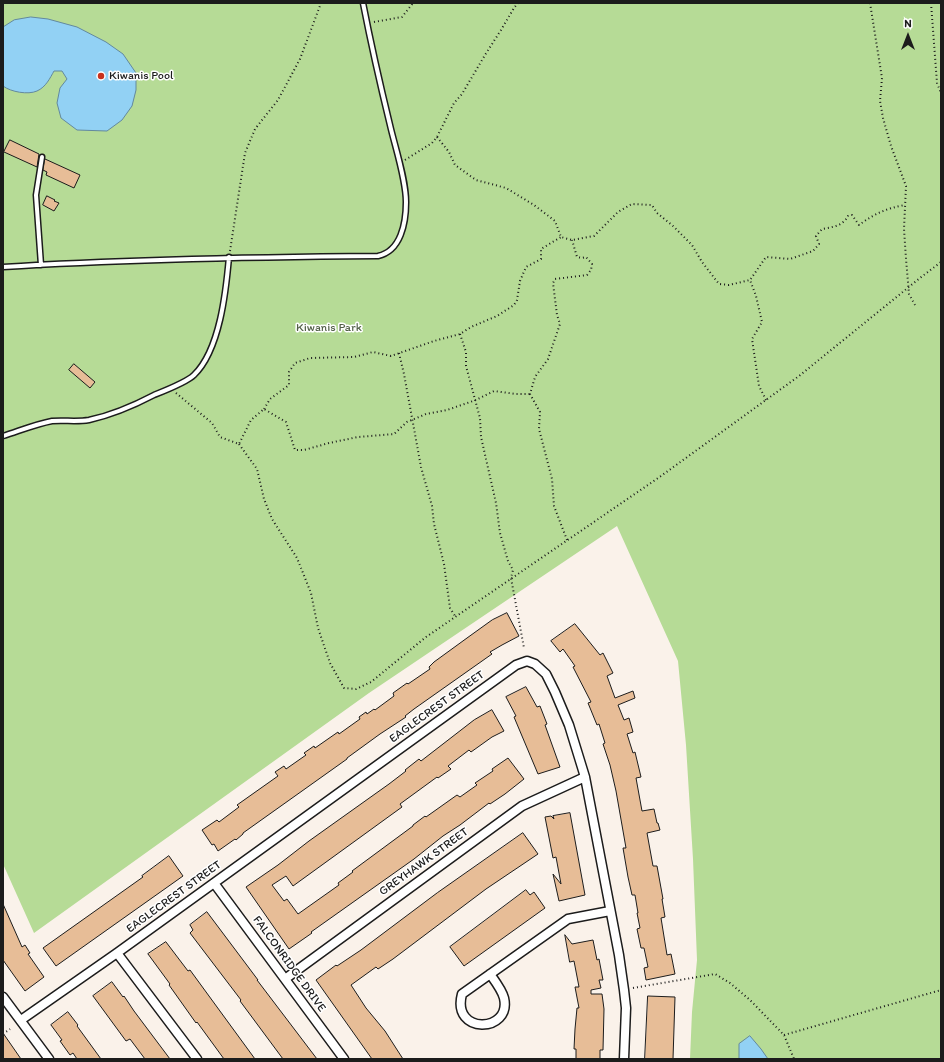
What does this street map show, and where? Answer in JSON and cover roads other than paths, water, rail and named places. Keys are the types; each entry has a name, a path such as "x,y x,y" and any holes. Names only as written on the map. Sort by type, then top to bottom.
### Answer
{"street":[{"name":"EAGLECREST STREET","path":"21,1020 516,665 527,662 535,664 546,674 555,692 569,725 585,778 619,955 624,990 626,1008 624,1059"},
{"name":"GREYHAWK STREET","path":"285,979 522,806 585,778"},
{"name":"FALCONRIDGE DRIVE","path":"214,883 344,1059"},
{"path":"490,974 503,993 505,1005 496,1021 484,1025 478,1025 466,1019 462,1014 460,1001 462,994 490,974 568,920 610,911"},
{"path":"117,952 197,1059"},
{"path":"3,997 49,1059"}],"lane":[{"path":"3,267 102,261 229,257 384,255 395,246 402,234 406,202 400,165 374,59 363,3"},
{"path":"41,265 36,195 42,157"},
{"path":"3,436 50,422 88,420 106,415 130,407 193,376 201,367 220,319 226,292 229,257"}],"water":[{"name":"Kiwanis Pool","path":"31,17 48,19 77,27 106,42 123,54 136,73 136,90 132,106 122,120 107,131 77,130 61,118 57,103 60,88 67,79 62,71 54,71 45,85 37,91 29,93 20,92 10,90 3,86 3,27 14,20"},
{"path":"750,1036 768,1059 739,1059 739,1044"}],"place":[{"name":"Kiwanis Pool","path":"101,76"}],"park label":[{"name":"Kiwanis Park","path":"329,328"}]}
